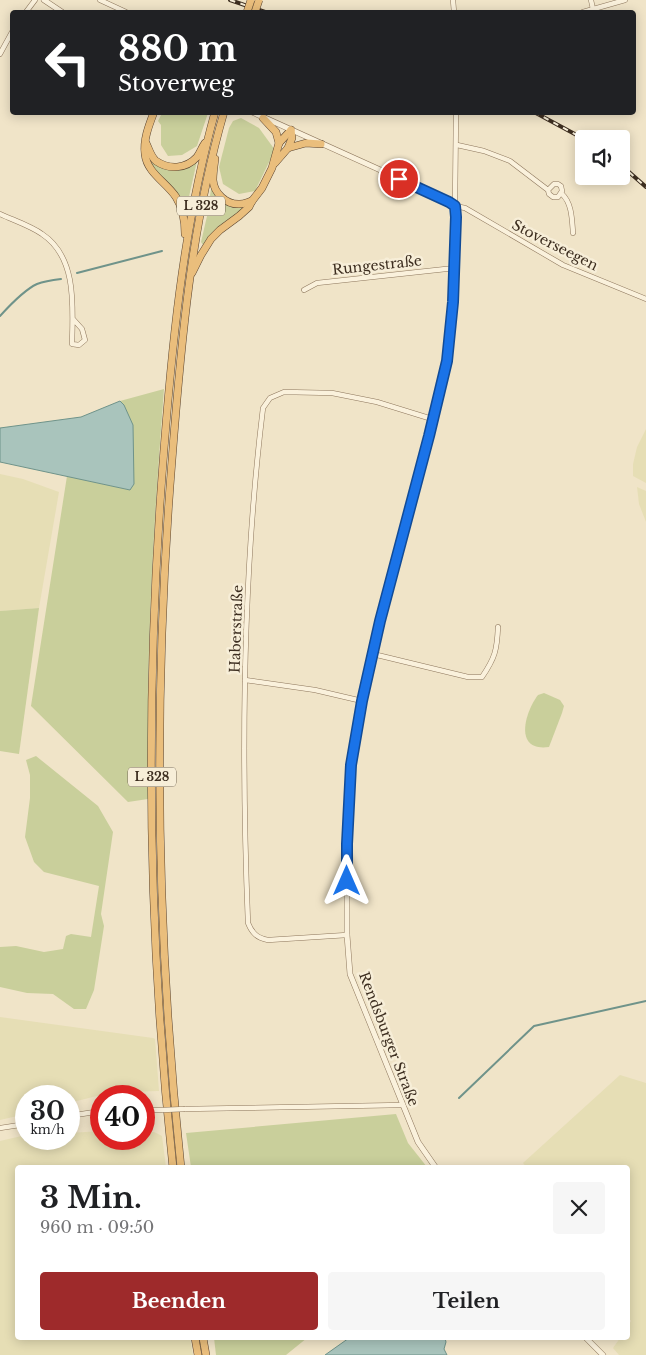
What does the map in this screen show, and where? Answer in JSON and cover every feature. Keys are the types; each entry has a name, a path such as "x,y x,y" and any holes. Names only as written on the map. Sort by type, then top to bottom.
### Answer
{"highway":[{"path":"153,115 148,126 144,153 153,173 175,196 181,206 185,227 183,267"},
{"name":"L 328","path":"173,1165 164,1069 155,919 152,827 153,648 158,530 176,321 190,221 214,115"},
{"name":"L 328","path":"181,1165 171,1062 160,824 159,741 164,566 178,377 189,281 196,234 223,115"},
{"path":"263,118 276,132 279,143"},
{"path":"189,281 201,254 211,239 249,207 262,188 272,168 279,143 292,130"},
{"path":"272,168 288,148 292,138 292,130"},
{"path":"218,132 213,180 215,189 222,198 230,203 240,204 252,201"},
{"path":"145,141 155,160 175,168 188,164 195,159 209,135"},
{"path":"288,148 306,143 322,144"},
{"path":"195,1340 198,1355"},
{"path":"203,1340 206,1355"}],"street":[{"path":"44,0 59,10"},
{"path":"100,0 122,10"},
{"path":"591,0 593,9"},
{"path":"590,10 625,0"},
{"path":"0,54 10,36"},
{"path":"258,115 455,206"},
{"name":"Rendsburger Straße","path":"434,1165 418,1142 350,974 347,935 347,844 351,765 362,701 380,621 402,542 447,361 453,302 456,217 456,115"},
{"path":"456,145 484,151 510,161 548,190 552,197 558,197 562,194"},
{"path":"548,190 554,184 561,186 562,194 567,199 573,232"},
{"name":"Stoverseegen","path":"455,206 465,208 563,265 646,300"},
{"path":"0,214 41,233 59,249 70,279 73,319 72,344 79,345 85,340 82,329 73,319"},
{"name":"Rungestraße","path":"304,290 317,283 454,268"},
{"name":"Haberstraße","path":"347,935 268,940 257,936 251,931 248,923 244,824 246,615 251,530 263,408 270,398 284,392 332,393 377,402 432,419"},
{"path":"373,654 468,677 482,677 490,666 497,649 498,627"},
{"path":"245,680 315,690 362,701"},
{"path":"155,1110 402,1105"},
{"path":"0,1128 15,1126"},
{"path":"588,1340 603,1355"}],"shaded area":[{"path":"646,429 646,483 633,476 633,464 637,447"},
{"path":"0,474 23,479 59,492 39,608 0,611"},
{"path":"637,487 646,491 646,522 639,504"},
{"path":"0,1017 155,1039 159,1091 155,1091 155,1085 90,1085 90,1098 80,1100 80,1085 15,1085 15,1117 0,1120"},
{"path":"620,1075 646,1083 646,1355 619,1355 613,1348 619,1340 630,1340 630,1165 525,1165 523,1163"},
{"path":"80,1132 90,1132 90,1150 155,1150 155,1132 162,1136 166,1165 15,1165 15,1340 190,1340 193,1355 0,1355 0,1141 15,1138 15,1150 80,1150"}],"green space":[{"path":"161,115 207,115 197,146 182,155 168,156 161,145 161,125 158,121"},
{"path":"241,118 259,128 275,150 255,191 239,194 223,184 219,167 229,128 233,121"},
{"path":"148,155 171,170 182,168 197,161 186,210 183,201 152,167"},
{"path":"211,189 224,202 243,206 244,208 217,229 203,245 201,242 211,199"},
{"path":"164,389 150,625 148,799 128,802 31,706 67,476 130,490 124,405 120,401"},
{"path":"39,608 19,754 0,751 0,611"},
{"path":"544,693 560,700 564,706 549,747 538,747 530,743 526,737 526,720 533,702 538,695"},
{"path":"36,756 98,806 113,832 101,914 104,926 94,990 86,1009 74,1009 53,994 27,993 0,987 0,947 16,946 44,952 63,949 66,936 71,934 91,937 99,886 44,872 34,862 25,837 30,798 30,775 26,760"},
{"path":"396,1114 408,1143 425,1165 191,1165 186,1133"},
{"path":"214,1340 305,1340 286,1355 216,1355"}],"water":[{"path":"120,401 124,405 133,425 134,484 130,490 0,462 0,428 81,417"},
{"path":"346,1340 446,1340 444,1349 447,1355 325,1355"}],"waterway":[{"path":"77,273 162,251"},
{"path":"0,316 27,290 43,282 61,279"},
{"path":"459,1098 534,1026 646,1001"}],"railway":[{"path":"230,0 259,10"},
{"path":"540,115 575,134"},
{"path":"630,173 646,187"}],"route":[{"path":"347,881 351,765 362,701 380,621 402,542 447,361 453,302 455,206 399,179"}]}
